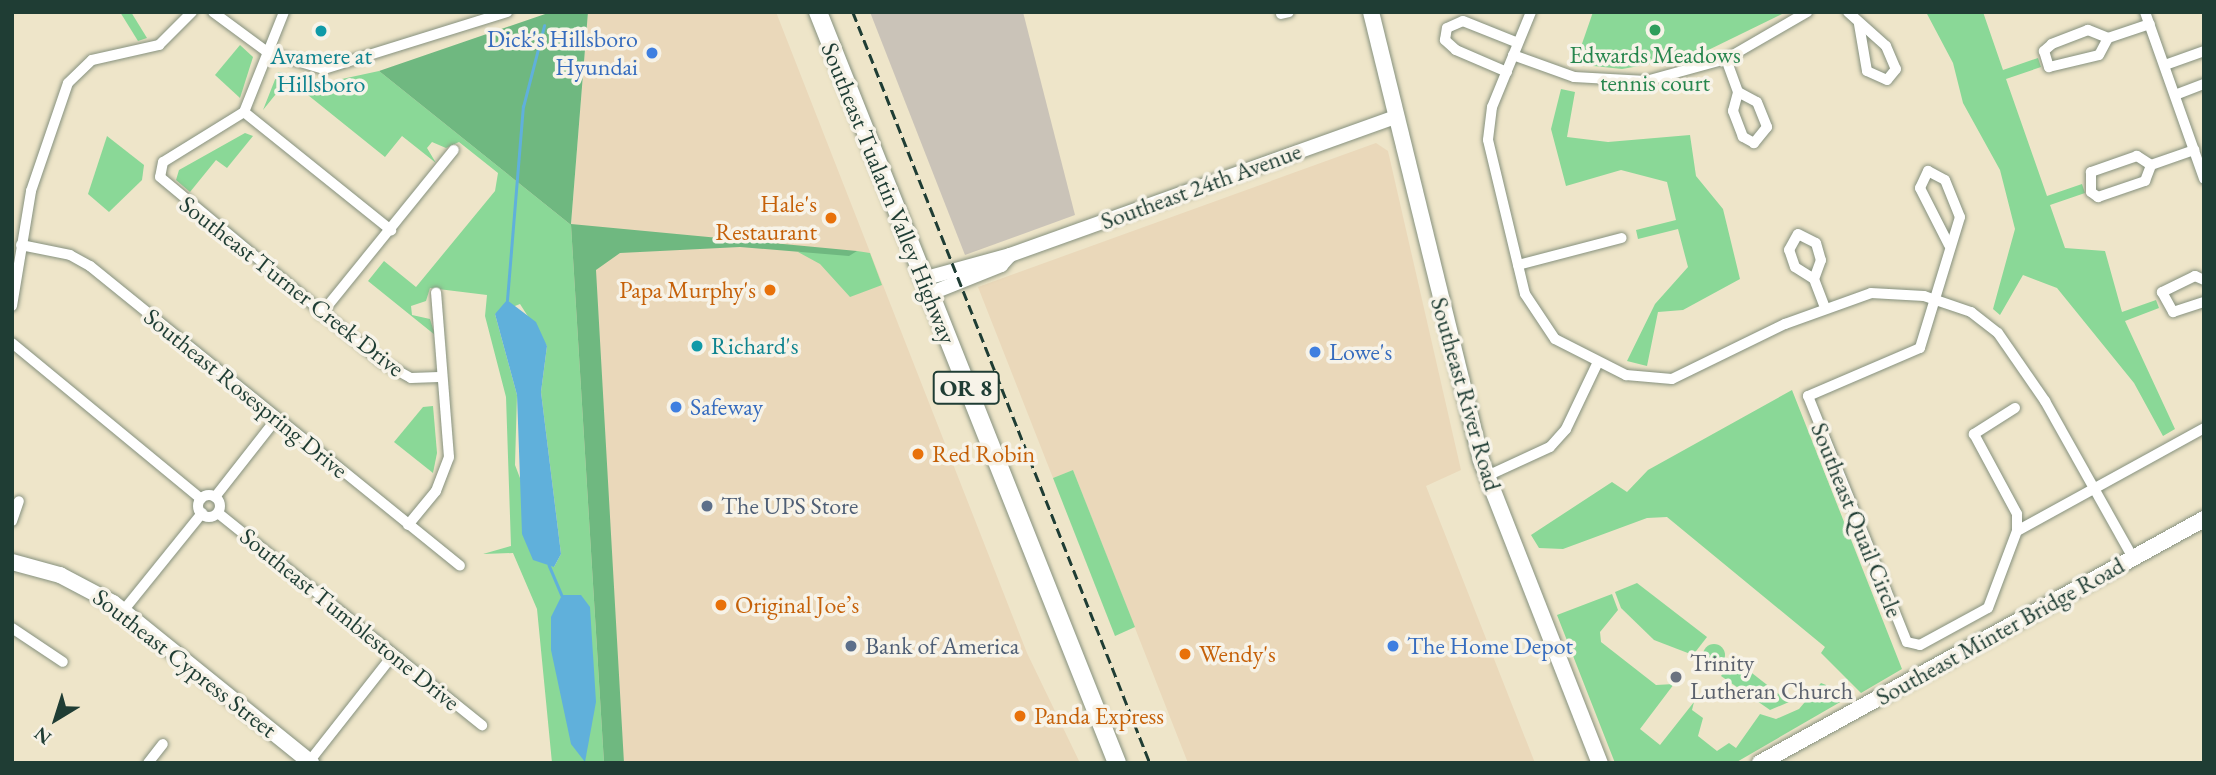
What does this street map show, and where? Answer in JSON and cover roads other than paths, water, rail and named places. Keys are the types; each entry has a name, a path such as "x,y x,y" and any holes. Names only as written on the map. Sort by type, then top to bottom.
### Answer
{"main road":[{"name":"Southeast Tualatin Valley Highway","path":"818,12 1117,763"},
{"name":"Southeast River Road","path":"1371,12 1392,118 1487,476 1600,763"},
{"name":"Southeast Minter Bridge Road","path":"1760,763 2204,519"},
{"name":"Southeast Cypress Street","path":"12,562 60,575 123,611 310,762"}],"street":[{"path":"12,306 31,191 68,83 103,56 159,45 192,12"},
{"path":"213,12 267,52 305,67 341,68 507,12"},
{"path":"284,12 244,112 391,230"},
{"path":"1531,12 1507,72 1488,140 1518,265 1540,323 1597,364 1650,380 1685,376 1825,308 1871,293 1937,300 1971,312 1998,333 2095,488 2133,558"},
{"path":"1513,55 1601,81 1668,77 1726,59 1807,12"},
{"path":"1848,12 1886,46 1896,69 1887,80 1867,71 1859,24"},
{"path":"2145,12 2204,179"},
{"path":"1507,72 1456,50 1445,40 1447,29 1464,20 1518,43"},
{"path":"2108,38 2099,55 2049,67 2043,51 2052,44 2088,30 2108,38 2150,24"},
{"path":"2165,65 2204,51"},
{"path":"1726,59 1738,92"},
{"path":"2175,95 2204,84"},
{"name":"Southeast Turner Creek Drive","path":"244,112 159,170 165,186 321,314 411,378 439,377"},
{"name":"Southeast 24th Avenue","path":"926,287 1001,265 1010,255 1392,118"},
{"path":"321,314 454,150"},
{"path":"2151,164 2145,181 2098,197 2091,192 2091,172 2137,156 2151,164 2194,150"},
{"path":"1937,300 1959,211 1941,173 1928,171 1920,188 1949,245"},
{"path":"1518,265 1622,238"},
{"name":"Southeast Rosespring Drive","path":"21,244 70,255 90,266 460,566"},
{"path":"2204,280 2195,276 2162,292 2170,311 2204,302"},
{"path":"1814,279 1825,308"},
{"path":"408,525 436,491 449,457 439,377 436,293"},
{"name":"Southeast Quail Circle","path":"1937,300 1920,348 1808,396 1906,642 1920,645 1988,608 2017,531"},
{"path":"12,343 23,355 201,499 202,513 123,611"},
{"path":"1487,476 1550,447 1570,422 1597,364"},
{"path":"2015,408 1974,434 2017,514 2017,531 2204,428"},
{"path":"201,499 215,497 277,418"},
{"path":"202,513 218,513 215,497"},
{"path":"12,521 19,501"},
{"name":"Southeast Tumblestone Drive","path":"218,513 482,725"},
{"path":"12,628 63,662"},
{"path":"310,762 393,655"},
{"path":"148,763 163,744"}],"water":[{"path":"507,300 536,322 547,346 541,392 561,554 554,567 533,560 522,534 517,395 495,314"},
{"path":"562,595 581,595 590,607 596,702 585,762 571,744 551,650 551,617"}],"waterway":[{"path":"507,300 523,107 544,26"},
{"path":"549,565 562,595"}],"railway":[{"path":"853,12 1150,763"}],"place":[{"name":"Edwards Meadows tennis court","path":"1655,30"},
{"name":"Avamere at Hillsboro","path":"321,31"},
{"name":"Dick's Hillsboro Hyundai","path":"652,53"},
{"name":"Hale's Restaurant","path":"831,218"},
{"name":"Papa Murphy's","path":"770,290"},
{"name":"Richard's","path":"697,346"},
{"name":"Lowe's","path":"1315,352"},
{"name":"Safeway","path":"676,407"},
{"name":"Red Robin","path":"918,454"},
{"name":"The UPS Store","path":"707,506"},
{"name":"Original Joe’s","path":"721,605"},
{"name":"Bank of America","path":"851,646"},
{"name":"The Home Depot","path":"1393,646"},
{"name":"Wendy's","path":"1185,654"},
{"name":"Trinity Lutheran Church","path":"1676,677"},
{"name":"Panda Express","path":"1020,716"}]}
